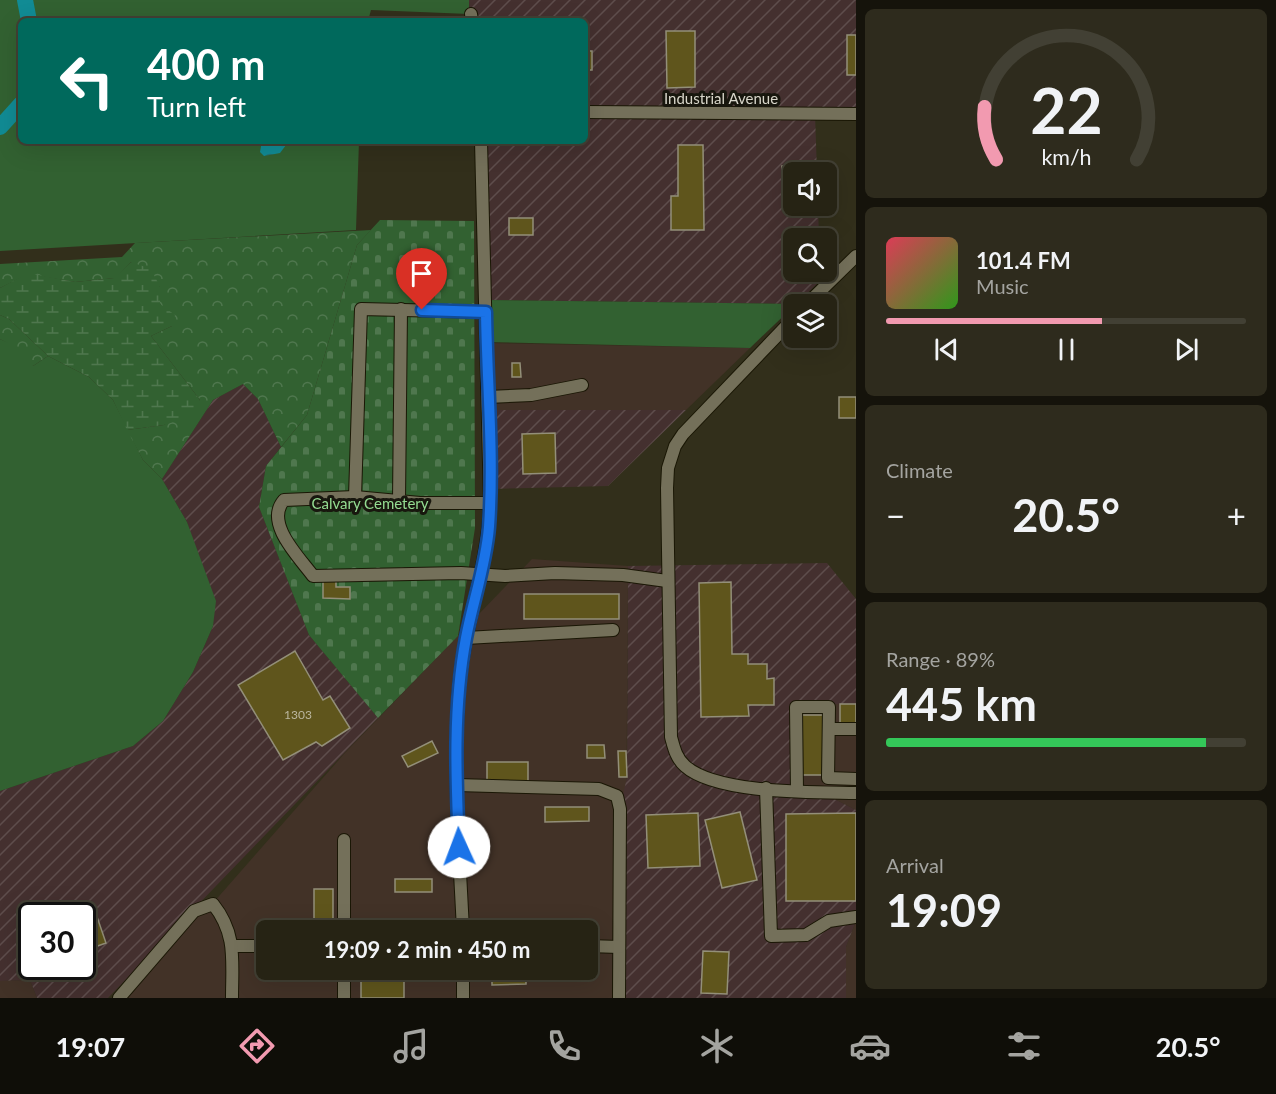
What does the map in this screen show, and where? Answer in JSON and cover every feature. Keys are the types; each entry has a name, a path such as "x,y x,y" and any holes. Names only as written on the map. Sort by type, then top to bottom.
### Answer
{"street":[{"name":"Industrial Avenue","path":"588,112 856,114"},
{"path":"463,920 456,785 459,687 466,638 481,576 489,529 490,504 481,144"},
{"path":"817,294 856,256"},
{"path":"355,497 361,309 486,312"},
{"path":"399,500 401,309"},
{"path":"783,329 703,412 675,446 668,468 667,581 671,737 675,754 684,766 703,778 734,786 856,793"},
{"path":"488,397 531,395 582,385"},
{"path":"490,504 420,503 355,497 284,500 279,506 279,528 313,576 461,573 481,576 555,573 623,575 667,581"},
{"path":"466,638 613,630"},
{"path":"797,791 796,707 829,707 828,778 856,779"},
{"path":"829,729 856,729"},
{"path":"456,785 599,789 617,796 621,809 619,998"},
{"path":"766,788 771,936 806,935 829,921 856,917"},
{"path":"344,840 344,920"},
{"path":"119,998 194,911 213,904 225,920 232,946 232,998"},
{"path":"232,946 256,946"},
{"path":"598,946 619,946"},
{"path":"344,980 344,998"},
{"path":"463,980 463,998"}],"shaded area":[{"path":"469,0 856,0 856,114 815,114 817,162 783,162 783,216 818,216 819,228 783,228 783,282 819,282 806,294 783,294 783,304 486,300 483,144 588,144 588,18 470,18"},
{"path":"487,343 750,348 686,410 488,410"},
{"path":"243,384 258,399 281,447 266,466 259,507 309,635 378,718 108,998 37,998 30,980 0,981 0,791 133,746 163,721 193,672 213,626 187,522 162,479 213,400"},
{"path":"488,410 686,410 608,486 489,489"},
{"path":"532,559 628,566 625,998 119,998 194,911 213,903 344,754"},
{"path":"827,563 856,599 856,704 790,704 793,782 813,788 856,810 856,921 846,947 846,998 622,998 620,809 627,777 628,566"},
{"path":"856,703 856,810 813,788 793,783 789,704"},
{"path":"856,921 856,998 846,998 846,947"},
{"path":"30,980 37,998 0,998 0,981"}],"green space":[{"path":"0,0 469,0 469,14 371,10 369,18 18,18 18,144 359,144 356,230 0,251"},
{"name":"Calvary Cemetery","path":"380,220 474,221 475,528 458,636 378,718 309,635 259,507 266,466 307,415 357,245"},
{"path":"371,230 357,245 307,415 281,447 258,399 243,384 213,400 162,479 143,460 127,430 164,425 200,400 151,336 172,326 160,304 160,287 131,262 115,278 75,282 28,274 0,288 0,264 122,257 135,243"},
{"path":"131,262 151,269 160,287 160,304 175,315 172,326 151,336 200,400 193,415 164,425 127,430 113,400 89,377 48,356 9,319 0,315 0,288 28,273 75,282 114,278"},
{"path":"486,300 783,304 783,316 750,348 487,342"},
{"path":"0,315 9,319 48,356 33,366 15,363 11,345 0,339"},
{"path":"0,339 11,344 33,366 48,356 89,377 113,400 143,460 162,479 187,522 216,601 213,626 193,672 163,721 133,746 0,791"}],"water":[{"path":"261,144 287,144 280,153 264,156 260,152"}],"building":[{"path":"666,31 695,31 695,87 667,88"},
{"path":"847,35 856,35 856,75 847,75"},
{"path":"588,51 592,51 592,70 588,70"},
{"path":"678,145 703,145 704,230 671,230 671,196 678,196"},
{"path":"782,166 783,166 783,208"},
{"path":"509,218 533,218 533,235 509,235"},
{"path":"512,363 520,363 521,377 512,377"},
{"path":"839,397 856,397 856,418 839,418"},
{"path":"555,433 556,473 523,474 522,434"},
{"path":"323,579 336,579 336,587 350,587 350,599 323,598"},
{"path":"731,582 732,654 748,654 748,664 767,664 767,679 774,678 774,705 748,705 749,716 701,717 699,583"},
{"path":"524,594 619,594 619,619 524,619"},
{"path":"295,651 323,700 330,696 350,728 322,746 316,742 283,760 238,685"},
{"path":"840,704 856,704 856,727 840,726"},
{"path":"801,715 825,715 824,775 801,775"},
{"path":"432,741 438,753 408,767 402,756"},
{"path":"587,745 604,745 605,758 587,758"},
{"path":"618,751 626,751 627,777 619,777"},
{"path":"487,762 528,762 528,785 487,785"},
{"path":"545,807 589,807 589,821 545,822"},
{"path":"740,812 757,880 722,888 705,820"},
{"path":"698,813 700,866 648,868 646,815"},
{"path":"856,813 856,901 786,901 786,814"},
{"path":"395,879 432,879 432,892 395,892"},
{"path":"314,889 333,889 333,920 314,920"},
{"path":"96,914 106,943 96,947"},
{"path":"703,951 729,952 727,994 701,993"},
{"path":"361,980 404,980 404,998 361,998"},
{"path":"492,980 526,980 526,984 492,985"}],"waterway":[{"path":"25,0 28,18"},
{"path":"0,127 18,107"}],"route":[{"path":"422,310 486,312 489,529 481,576 466,638 459,687 456,785 459,847"}]}
